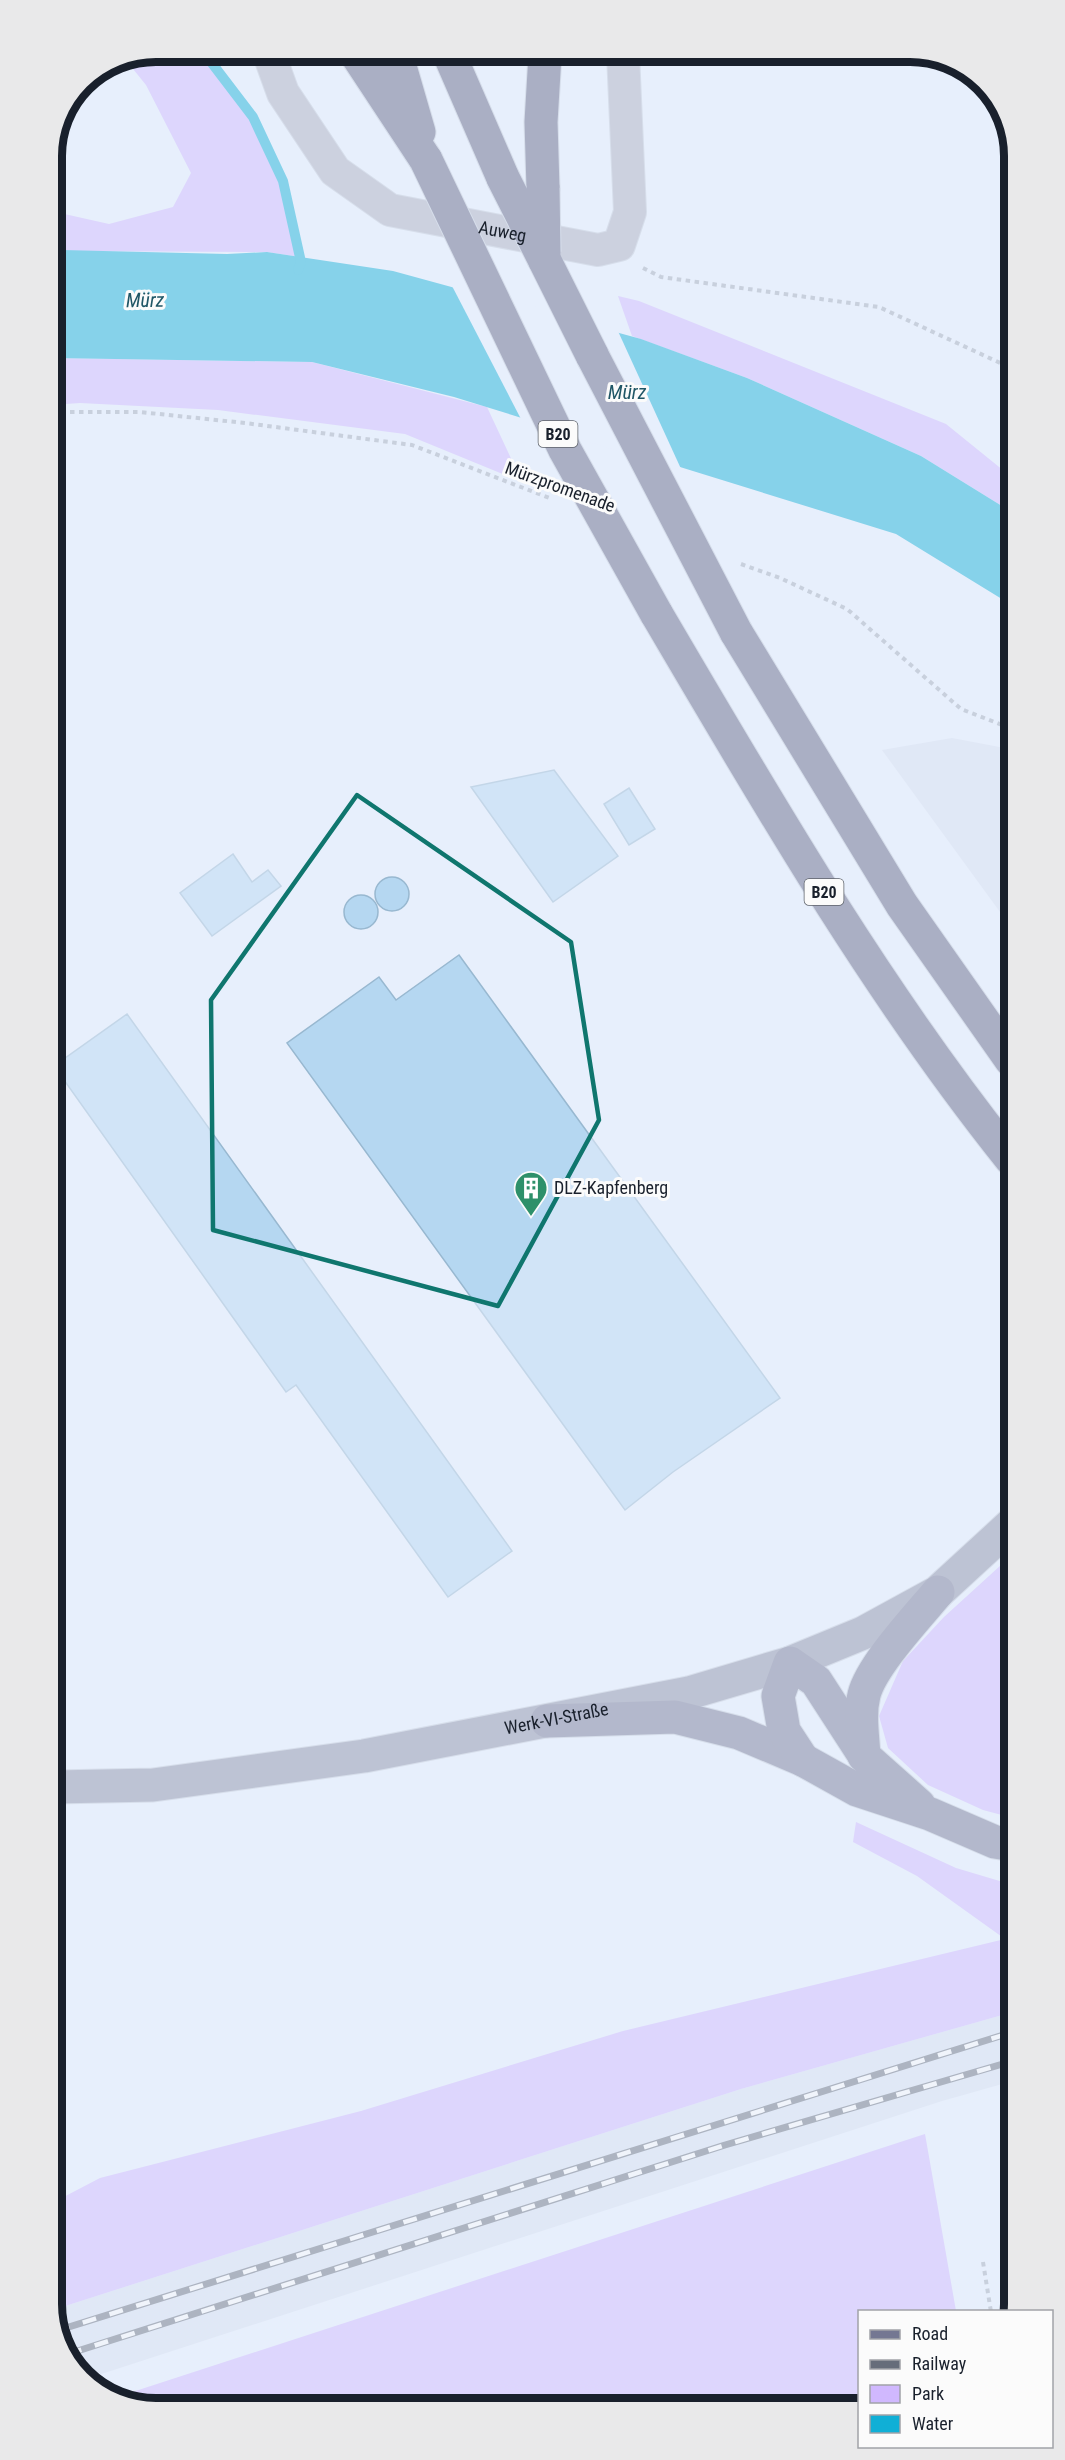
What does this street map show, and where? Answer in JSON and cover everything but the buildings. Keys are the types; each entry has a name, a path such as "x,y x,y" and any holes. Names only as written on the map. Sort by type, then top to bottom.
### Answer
{"highway":[{"path":"361,62 426,160"},
{"name":"B20","path":"399,62 426,160 565,450 656,613 775,815 854,938 973,1112 1004,1150"},
{"path":"453,62 503,178 659,490 736,633 902,904 1004,1050"},
{"path":"544,259 541,122 545,62"}],"main road":[{"name":"Werk-VI-Straße","path":"62,1787 153,1785 364,1756 689,1693 790,1664 863,1633 938,1592 1004,1531"},
{"path":"864,1756 861,1717 864,1693 893,1644 938,1592"},
{"path":"803,1760 784,1731 778,1696 790,1664 816,1681 864,1756 930,1814"},
{"path":"546,1720 675,1717 739,1733 803,1760 857,1790 930,1814 995,1842 1004,1844"}],"street":[{"name":"Auweg","path":"272,62 283,93 335,171 390,210 598,250 619,245"},
{"path":"619,245 630,212 623,62"}],"path":[{"path":"619,245 634,263 661,277 879,307 1004,365"},
{"name":"Mürzpromenade","path":"62,412 140,412 412,445 556,501"},
{"path":"736,562 780,578 848,609 961,709 1004,726"},
{"path":"983,2262 991,2310"}],"highlighted area":[{"path":"357,795 571,942 599,1120 498,1306 213,1230 211,1000"}],"shaded area":[{"path":"952,738 1004,748 1004,917 882,750"},
{"path":"1004,2015 1004,2084 942,2101 95,2376 81,2362 66,2335 62,2307 741,2089"}],"green space":[{"path":"156,62 211,62 253,117 283,181 300,257 267,252 62,251 62,213 109,224 173,207 191,173 146,85 130,65"},
{"path":"618,296 639,301 946,424 1004,471 1004,507 921,456 747,378 632,336"},
{"path":"62,358 312,362 487,407 522,482 405,434 218,410 80,403 62,404"},
{"path":"1004,1562 1004,1816 983,1810 928,1785 888,1748 879,1716 903,1661 944,1617"},
{"path":"856,1822 956,1868 1004,1882 1004,1938 917,1876 853,1842"},
{"path":"1004,1939 1004,2015 741,2089 62,2307 62,2198 100,2178 361,2111 623,2031"},
{"path":"925,2134 956,2310 858,2310 858,2398 150,2398 126,2394"}],"water":[{"name":"Mürz","path":"62,250 227,254 267,252 393,271 641,339 747,378 921,456 1004,507 1004,600 896,534 454,397 312,362 62,358"}],"pier":[{"path":"451,284 617,329 682,471 522,421"}],"waterway":[{"path":"211,62 253,117 283,181 301,262 298,270"}],"railway":[{"path":"65,2328 1004,2035"},
{"path":"75,2352 725,2145 1004,2064"}],"place":[{"name":"DLZ-Kapfenberg","path":"531,1217"}]}
